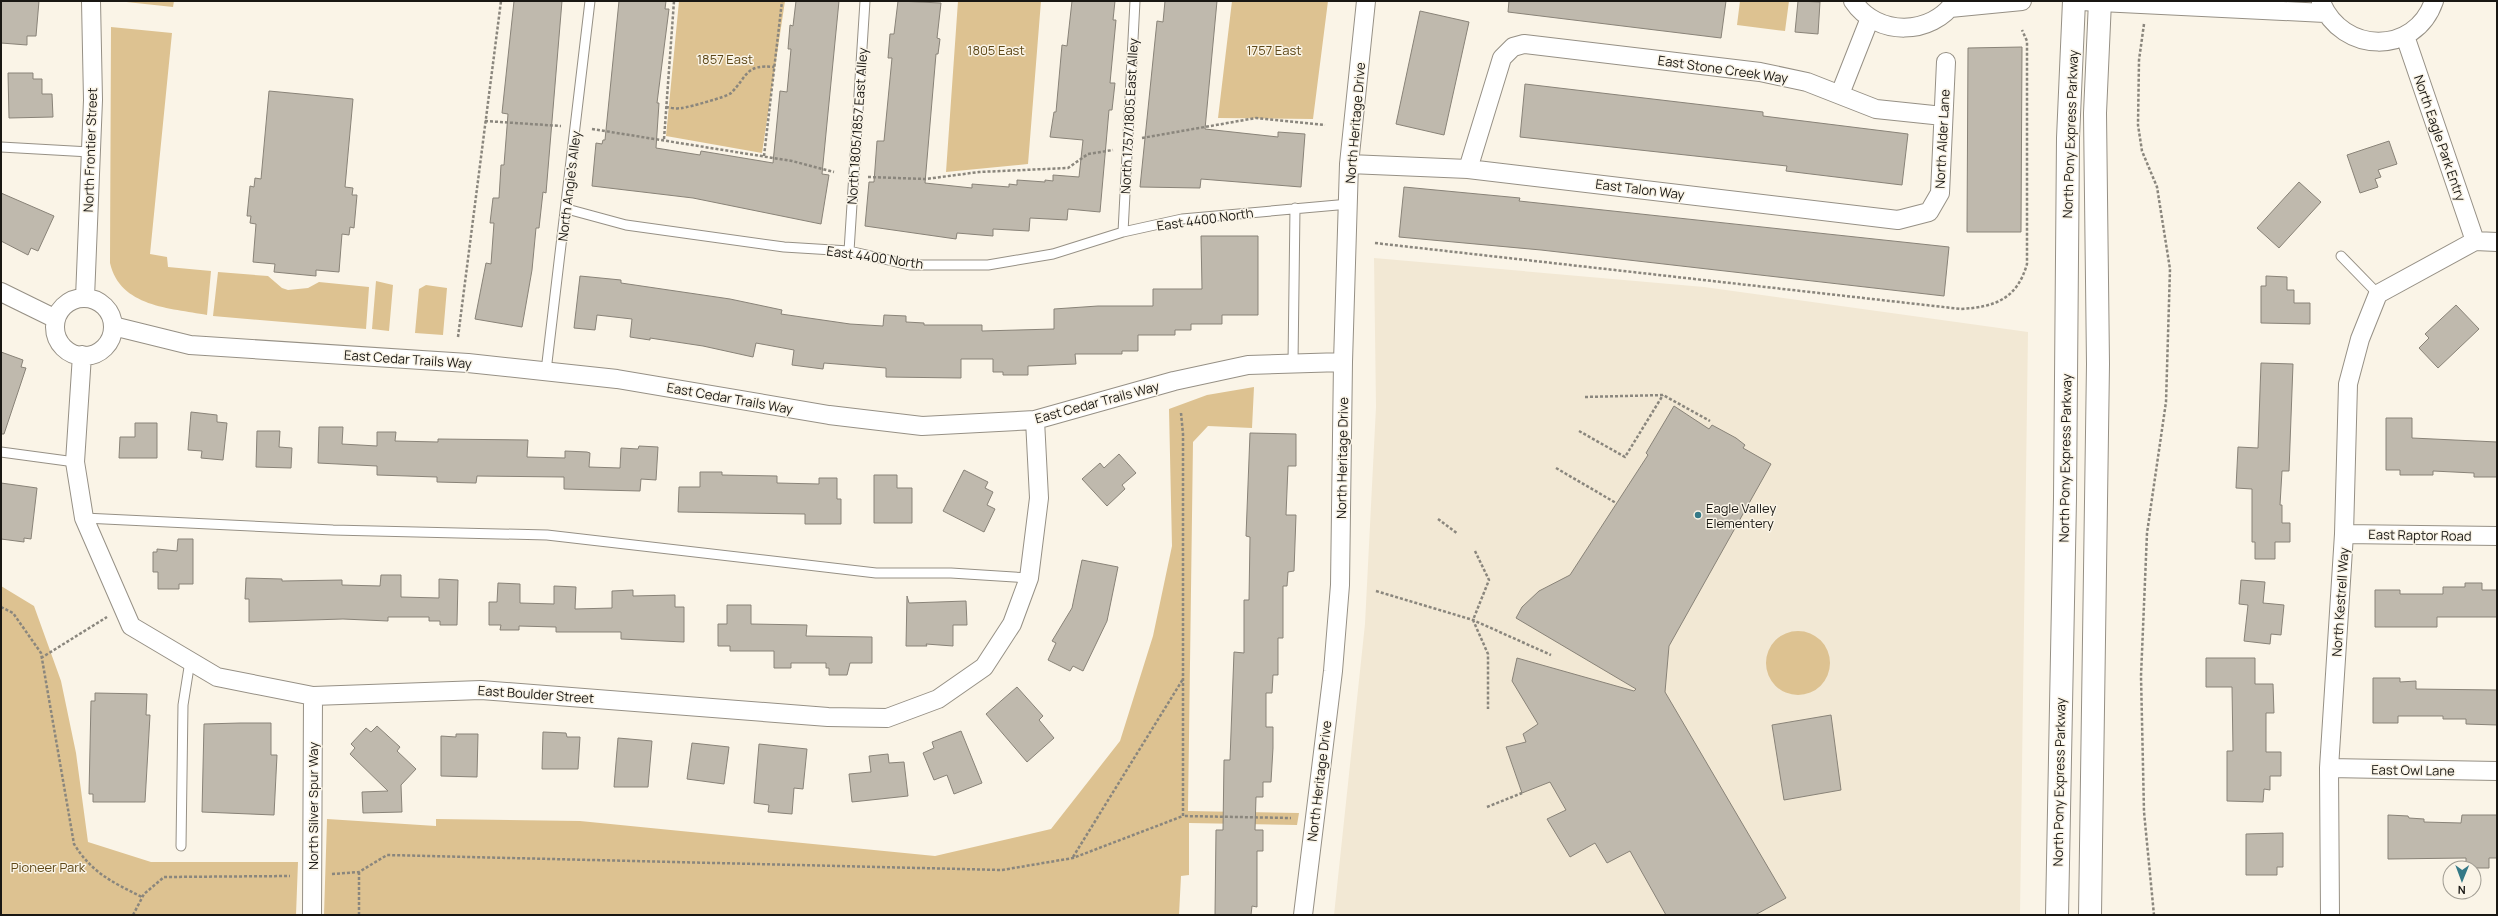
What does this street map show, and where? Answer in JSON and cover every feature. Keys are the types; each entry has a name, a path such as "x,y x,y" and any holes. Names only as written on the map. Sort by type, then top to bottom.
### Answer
{"main road":[{"name":"North Pony Express Parkway","path":"2057,915 2064,506 2068,138 2074,1"},
{"name":"North Pony Express Parkway","path":"2090,915 2098,364 2092,1"}],"street":[{"name":"North Frontier Street","path":"85,298 93,100 91,1"},
{"name":"North Heritage Drive","path":"1303,915 1333,670 1340,585 1343,362 1349,204 1349,164 1366,1"},
{"path":"1853,1 1870,18 1886,25 1903,28 1921,26 1937,19 1953,5 2022,1"},
{"path":"2092,1 2323,7 2337,27 2362,40 2390,41 2405,36 2421,23 2434,1"},
{"path":"1840,94 1870,18"},
{"name":"North Eagle Park Entry","path":"2405,36 2475,242"},
{"name":"East Stone Creek Way","path":"1468,169 1502,58 1513,47 1524,44 1760,72 1807,82 1876,109 1943,116"},
{"name":"North Alder Lane","path":"1929,212 1940,193 1946,62"},
{"name":"East Talon Way","path":"1349,164 1468,169 1898,220 1929,212"},
{"path":"2378,294 2475,242 2497,242"},
{"path":"1,292 56,319"},
{"name":"North Kestrell Way","path":"2330,915 2329,768 2344,534 2348,384 2360,339 2378,294"},
{"path":"85,298 102,304 110,314 113,326 106,345 99,351 82,356 63,347 57,338 56,319 67,304 85,298"},
{"name":"East Cedar Trails Way","path":"113,326 190,345 468,363 546,371 617,379 829,415 922,426 1035,420 1174,381 1248,365 1343,362"},
{"path":"82,356 75,462 84,518 131,626 190,661"},
{"path":"1029,578 1039,498 1035,420"},
{"name":"East Raptor Road","path":"2344,534 2497,536"},
{"name":"East Boulder Street","path":"190,661 217,677 313,696 481,690 828,717 887,718 938,699 984,667 1012,624 1029,578"},
{"name":"North Silver Spur Way","path":"312,915 313,696"},
{"name":"East Owl Lane","path":"2329,768 2497,771"}],"lane":[{"name":"North Angie's Alley","path":"546,371 590,1"},
{"name":"North 1805/1857 East Alley","path":"849,250 865,1"},
{"name":"North 1757/1805 East Alley","path":"1123,232 1135,1"},
{"path":"1,147 90,152"},
{"name":"East 4400 North","path":"566,209 626,225 784,247 849,250 910,265 988,265 1053,254 1123,232 1182,219 1349,204"},
{"path":"1293,363 1295,208"},
{"path":"2341,256 2378,294"},
{"path":"1,452 75,462"},
{"path":"84,518 303,529 547,535 876,573 951,573 1029,578"},
{"path":"181,846 183,705 190,661"}],"path":[{"path":"458,337 501,1"},
{"path":"664,139 674,1"},
{"path":"764,156 782,1"},
{"path":"2142,3 2144,28 2139,60 2138,124 2142,151 2157,187 2170,269 2166,402 2147,533 2142,676 2144,812 2154,915"},
{"path":"1375,243 1961,309 1980,308 2000,302 2023,277 2027,264 2027,41 2022,30"},
{"path":"666,107 680,109 721,98 730,93 748,70 762,66 774,67"},
{"path":"1138,139 1256,118 1325,125"},
{"path":"485,121 565,127"},
{"path":"592,129 664,139 764,156 834,172"},
{"path":"865,177 926,179 979,172 1068,168 1088,154 1114,150"},
{"path":"1585,397 1663,395 1710,421"},
{"path":"1579,430 1626,457 1663,395"},
{"path":"1180,413 1183,434 1183,816"},
{"path":"1556,468 1616,503"},
{"path":"1438,519 1458,534"},
{"path":"1475,551 1489,580 1473,620 1488,654 1488,709"},
{"path":"1376,591 1473,620 1551,654"},
{"path":"1,607 13,613 41,653 74,844 84,861 105,879 142,897"},
{"path":"41,658 108,617"},
{"path":"1073,858 1183,679"},
{"path":"1487,808 1522,793"},
{"path":"332,874 359,872 387,855 1002,870 1073,858 1183,816 1291,818"},
{"path":"359,872 359,915"},
{"path":"133,915 142,897 164,877 290,876"}],"shaded area":[{"name":"Eagle Valley Elementery","path":"1374,258 1704,287 2028,332 2020,915 1334,915 1365,624 1376,407"}],"green space":[{"path":"117,1 174,1 173,7"},
{"name":"1857 East","path":"679,1 785,1 762,153 666,136"},
{"name":"1805 East","path":"958,1 1041,1 1028,164 946,172"},
{"name":"1757 East","path":"1232,1 1328,1 1313,119 1218,118"},
{"path":"1740,1 1789,1 1785,31 1737,25"},
{"path":"111,27 172,33 150,254 167,257 168,267 211,271 207,315 163,307 148,303 135,297 124,289 116,278 110,263"},
{"path":"218,272 268,276 282,288 288,290 308,288 319,282 369,287 366,329 213,316"},
{"path":"376,281 393,285 389,331 372,329"},
{"path":"426,285 447,288 443,335 415,333 419,289"},
{"path":"1254,387 1252,428 1208,426 1193,442 1188,811 1299,813 1297,825 1189,823 1189,875 1181,876 1179,915 324,915 327,819 436,826 436,819 580,821 935,856 1051,829 1120,741 1153,636 1172,546 1169,409 1207,395"},
{"name":"Pioneer Park","path":"1,586 34,606 61,681 76,753 88,842 151,862 298,862 296,915 1,915"},
{"path":"1798,631 1816,637 1824,645 1830,663 1824,681 1816,689 1798,695 1780,689 1772,681 1766,663 1772,645 1780,637"}],"building":[{"path":"1,1 39,1 36,36 27,36 27,45 1,43"},
{"path":"514,1 562,1 546,193 543,192 539,228 536,228 532,270 522,327 475,319 486,263 491,264 494,223 490,223 493,198 499,198 501,165 504,165 508,114 502,113"},
{"path":"619,1 666,1 665,9 669,9 657,103 659,103 656,148 700,155 701,151 773,163 780,91 787,92 791,49 788,49 790,25 793,26 796,1 839,1 822,174 829,175 821,224 693,198 592,186 596,143 602,144 603,140 605,140"},
{"path":"898,1 941,3 937,38 940,39 938,54 936,54 925,183 972,188 972,184 1009,187 1009,184 1017,185 1017,180 1045,182 1045,180 1053,181 1053,175 1079,177 1083,140 1050,137 1054,112 1056,112 1062,45 1067,46 1072,1 1115,1 1113,20 1116,20 1110,83 1115,83 1112,110 1109,110 1100,212 1068,209 1067,220 1030,218 1029,231 993,229 993,236 957,233 956,239 865,226 869,182 874,182 877,141 884,141 892,58 888,58 890,34 894,34"},
{"path":"1165,1 1217,1 1205,129 1278,137 1278,132 1305,134 1301,187 1201,179 1200,188 1140,187 1157,21 1163,22"},
{"path":"1509,1 1726,1 1721,38 1508,12"},
{"path":"1798,1 1820,2 1818,34 1795,32"},
{"path":"1420,11 1469,22 1444,135 1396,124"},
{"path":"2022,47 2021,232 1967,232 1968,48"},
{"path":"8,73 33,73 33,79 42,79 42,94 52,94 53,117 9,118"},
{"path":"1525,84 1763,112 1763,116 1908,134 1902,185 1786,171 1787,166 1520,137"},
{"path":"269,91 353,99 345,187 353,188 352,195 357,195 354,228 350,227 349,235 342,234 339,272 316,270 316,276 274,272 275,264 253,262 256,224 250,223 251,216 247,216 250,186 254,187 255,178 261,179"},
{"path":"2389,141 2397,164 2378,170 2381,177 2375,179 2378,187 2360,193 2347,155"},
{"path":"2299,182 2321,202 2279,248 2257,228"},
{"path":"1404,187 1520,198 1519,201 1949,247 1944,296 1541,250 1399,237"},
{"path":"1,193 54,216 38,251 31,248 28,255 1,241"},
{"path":"1201,236 1258,236 1258,315 1222,315 1222,324 1191,324 1191,330 1175,330 1175,335 1138,335 1138,351 1122,351 1122,354 1075,354 1076,364 1028,366 1028,375 1003,375 1003,372 993,372 993,359 961,359 961,378 886,377 886,368 824,363 823,369 792,365 794,350 756,343 753,357 703,346 650,338 650,340 630,337 632,319 597,315 595,330 574,328 580,276 621,280 621,283 730,299 782,310 781,314 850,324 883,326 884,315 906,316 906,322 924,323 924,325 982,325 982,331 1054,329 1054,309 1098,306 1153,306 1153,289 1202,289"},
{"path":"2266,276 2287,277 2287,290 2294,290 2294,303 2310,303 2310,324 2261,323 2261,286 2266,286"},
{"path":"2456,305 2479,329 2438,368 2419,348 2429,338 2425,334"},
{"path":"1,352 23,360 21,367 26,368 4,434 1,434"},
{"path":"2261,363 2293,364 2289,471 2282,471 2280,505 2282,505 2282,523 2290,523 2290,542 2275,542 2275,559 2255,559 2255,542 2252,542 2252,489 2236,488 2238,447 2258,448"},
{"path":"1674,406 1709,429 1712,425 1736,438 1745,445 1743,448 1771,464 1669,646 1665,692 1786,898 1755,915 1666,915 1630,851 1607,863 1595,843 1570,857 1547,819 1566,810 1550,782 1522,793 1506,747 1526,742 1523,734 1538,724 1512,681 1517,658 1634,691 1636,689 1516,618 1522,607 1539,591 1570,575 1648,455 1646,453"},
{"path":"191,412 217,415 217,422 227,423 223,460 201,458 202,451 188,450"},
{"path":"2386,418 2412,418 2412,438 2497,442 2497,477 2474,477 2474,473 2433,471 2433,475 2400,475 2400,470 2386,470"},
{"path":"135,423 157,423 157,458 119,458 120,437 135,437"},
{"path":"319,427 343,427 342,444 377,446 377,432 396,432 395,441 438,442 438,439 528,440 527,457 565,458 565,451 587,452 590,453 589,467 620,468 621,448 638,449 639,446 658,447 656,480 641,479 640,491 564,489 564,477 477,476 476,483 437,482 437,477 377,475 377,466 318,463"},
{"path":"257,431 280,431 279,447 292,448 291,468 256,467"},
{"path":"1250,433 1296,434 1296,466 1288,466 1286,515 1296,515 1294,571 1288,572 1287,586 1283,586 1283,638 1278,638 1278,675 1273,675 1272,693 1266,693 1266,727 1273,727 1273,748 1271,782 1263,782 1263,797 1256,797 1255,830 1263,830 1263,851 1257,851 1257,907 1252,906 1251,915 1215,915 1216,830 1223,830 1224,760 1230,760 1234,652 1244,653 1244,600 1249,600 1250,537 1246,536"},
{"path":"1119,454 1136,473 1122,485 1125,489 1107,506 1082,479 1100,463 1104,468"},
{"path":"964,470 988,482 985,488 993,492 987,505 995,509 984,532 943,511"},
{"path":"700,472 722,472 722,475 777,476 777,483 819,484 819,478 837,478 837,499 841,499 841,524 805,524 805,514 678,512 679,487 700,487"},
{"path":"874,475 897,475 897,488 912,488 912,523 874,523"},
{"path":"1,483 37,488 31,539 24,538 24,542 1,539"},
{"path":"178,539 193,539 193,584 179,584 179,589 158,589 158,572 153,572 153,552 157,552 157,549 177,551"},
{"path":"1082,560 1118,567 1107,621 1083,671 1073,666 1070,671 1048,660 1056,643 1052,641 1072,608"},
{"path":"381,575 401,575 401,597 439,598 439,579 458,580 457,625 440,625 440,621 429,621 429,617 388,617 388,621 343,619 249,622 249,599 245,599 246,578 282,579 282,581 342,580 342,585 380,586"},
{"path":"2241,580 2265,582 2263,603 2284,605 2281,635 2271,634 2270,644 2244,641 2248,605 2239,604"},
{"path":"498,583 520,584 520,603 554,604 554,586 576,587 575,609 612,608 612,591 633,590 633,596 675,595 675,607 684,607 684,642 621,639 621,632 556,632 556,627 519,626 519,630 500,630 501,625 489,625 489,602 497,602"},
{"path":"2465,583 2482,583 2482,590 2497,590 2497,617 2437,617 2437,627 2375,627 2375,590 2400,590 2400,594 2443,594 2443,587 2465,587"},
{"path":"907,596 909,603 966,601 967,625 953,625 953,646 926,644 927,646 906,646"},
{"path":"727,605 751,605 751,624 807,625 806,636 872,637 872,663 850,663 847,675 829,675 829,668 826,668 826,663 791,663 791,668 774,668 774,651 730,651 730,646 718,646 718,624 727,624"},
{"path":"2206,658 2255,658 2255,684 2273,684 2274,713 2266,713 2266,752 2281,752 2281,776 2270,776 2270,790 2264,789 2263,802 2227,801 2227,751 2233,751 2232,687 2206,687"},
{"path":"2373,678 2400,678 2400,682 2416,681 2416,689 2497,690 2497,725 2466,724 2466,719 2443,719 2443,716 2398,716 2398,723 2373,723"},
{"path":"1017,687 1043,716 1039,720 1054,738 1027,762 986,714"},
{"path":"95,693 147,694 146,715 150,715 145,802 93,802 93,794 89,794 91,701 95,701"},
{"path":"1831,715 1841,790 1784,800 1772,725"},
{"path":"271,723 271,755 277,755 274,815 202,812 204,724"},
{"path":"377,726 400,747 397,751 416,769 401,785 402,812 363,813 362,792 388,791 350,754 355,748 351,744 366,728 371,732"},
{"path":"961,731 982,783 954,794 947,775 934,780 923,753 934,748 932,742"},
{"path":"543,732 566,733 567,737 580,737 578,769 542,769"},
{"path":"456,734 478,734 477,777 441,776 441,736 456,737"},
{"path":"618,738 652,741 648,787 614,787"},
{"path":"692,743 729,747 724,784 687,779"},
{"path":"759,744 807,749 803,789 794,788 792,814 768,812 769,805 754,803"},
{"path":"888,754 889,763 904,762 908,796 852,802 849,774 871,772 869,756"},
{"path":"2388,815 2408,816 2409,818 2424,819 2424,822 2461,823 2462,815 2497,815 2497,858 2489,858 2489,868 2482,868 2482,860 2466,860 2466,858 2388,859"},
{"path":"2283,833 2283,867 2277,867 2277,875 2246,875 2246,834"}],"place":[{"name":"Eagle Valley Elementery","path":"1698,515"}]}
